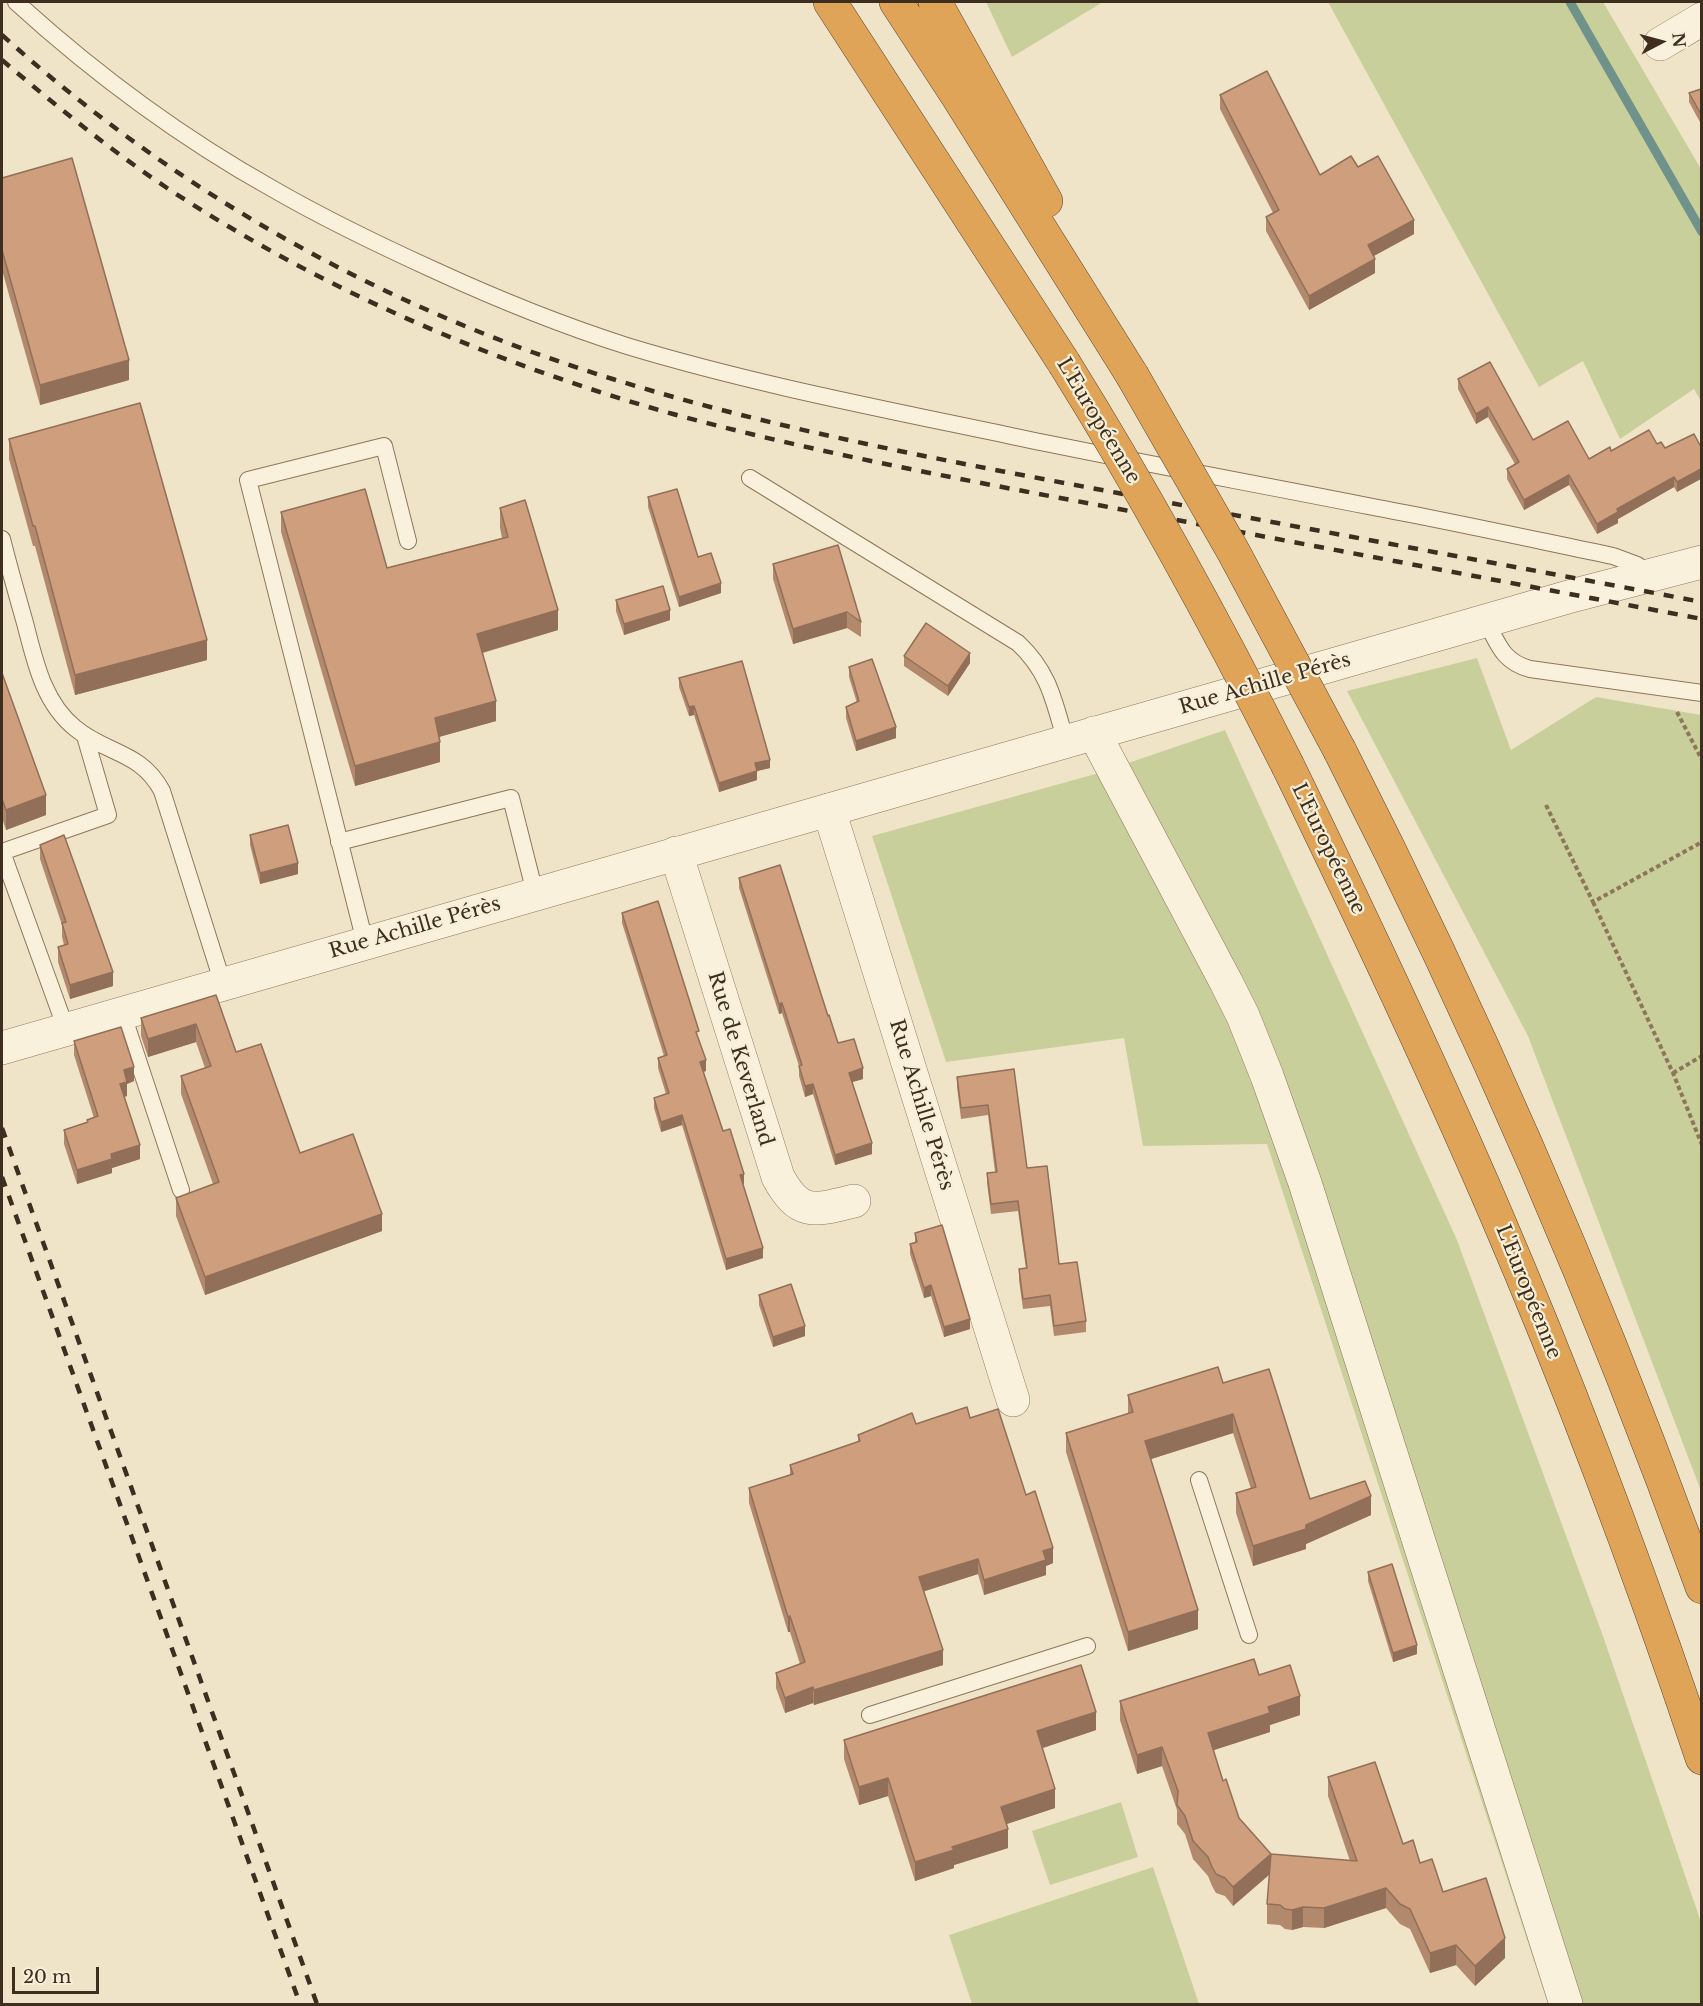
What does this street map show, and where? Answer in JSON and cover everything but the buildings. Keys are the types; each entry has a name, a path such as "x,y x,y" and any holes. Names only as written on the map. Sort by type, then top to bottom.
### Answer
{"highway":[{"path":"821,2 858,44"},
{"name":"L'Européenne","path":"830,2 1064,363 1168,539 1288,766 1406,1013 1496,1213 1620,1526 1701,1758"},
{"path":"896,2 1132,375 1233,551 1340,751 1473,1022 1537,1166 1607,1335 1701,1587"},
{"path":"935,2 1035,180 1132,375"}],"street":[{"path":"1660,44 1701,19"},
{"name":"Rue Achille Pérès","path":"2,1048 1575,595 1701,562"},
{"path":"1080,737 1226,982 1246,1025 1286,1128 1566,2004"},
{"name":"Rue Achille Pérès","path":"829,810 1013,1400"},
{"name":"Rue de Keverland","path":"676,853 778,1177 789,1196 806,1207 820,1208 854,1201"}],"lane":[{"path":"16,2 63,44 116,85 180,131 271,189 385,248 500,299 595,335 707,369 804,392 1612,556 1637,565 1653,575"},
{"path":"365,942 248,480 384,446 408,541"},
{"path":"750,478 1018,644 1037,662 1080,737"},
{"path":"2,539 40,676 46,691 62,717 85,736 141,765 162,791 223,984"},
{"path":"1486,621 1503,653 1517,666 1701,693"},
{"path":"66,1029 2,852 108,815 85,736"},
{"path":"339,842 511,798 535,893"},
{"path":"122,1012 181,1190"},
{"path":"1199,1480 1249,1635"},
{"path":"870,1715 1087,1646"}],"path":[{"path":"1664,687 1701,760"},
{"path":"1546,805 1673,1073 1701,1145"},
{"path":"1593,902 1701,842"},
{"path":"1673,1073 1701,1056"}],"green space":[{"path":"986,2 1103,2 1012,57"},
{"path":"1328,2 1603,2 1701,169 1701,401 1694,389 1620,439 1583,361 1539,387"},
{"path":"1477,658 1511,750 1596,697 1701,715 1701,1491 1528,1036 1347,691"},
{"path":"1225,730 1457,1240 1603,1636 1701,1922 1701,2004 1548,2004 1267,1144 1143,1146 1124,1038 946,1062 872,836 1099,773"},
{"path":"1121,1802 1138,1857 1050,1885 1032,1831"},
{"path":"1153,1867 1199,2004 972,2004 949,1935"}],"waterway":[{"path":"1570,2 1702,232"}],"railway":[{"path":"2,35 61,86 122,133 186,178 251,219 388,292 459,324 603,376 748,417 895,450 1702,602"},
{"path":"2,60 42,94 145,173 226,225 286,259 411,320 541,372 607,394 728,428 895,466 1702,619"},
{"path":"2,1128 317,2004"},
{"path":"2,1177 300,2004"}]}
